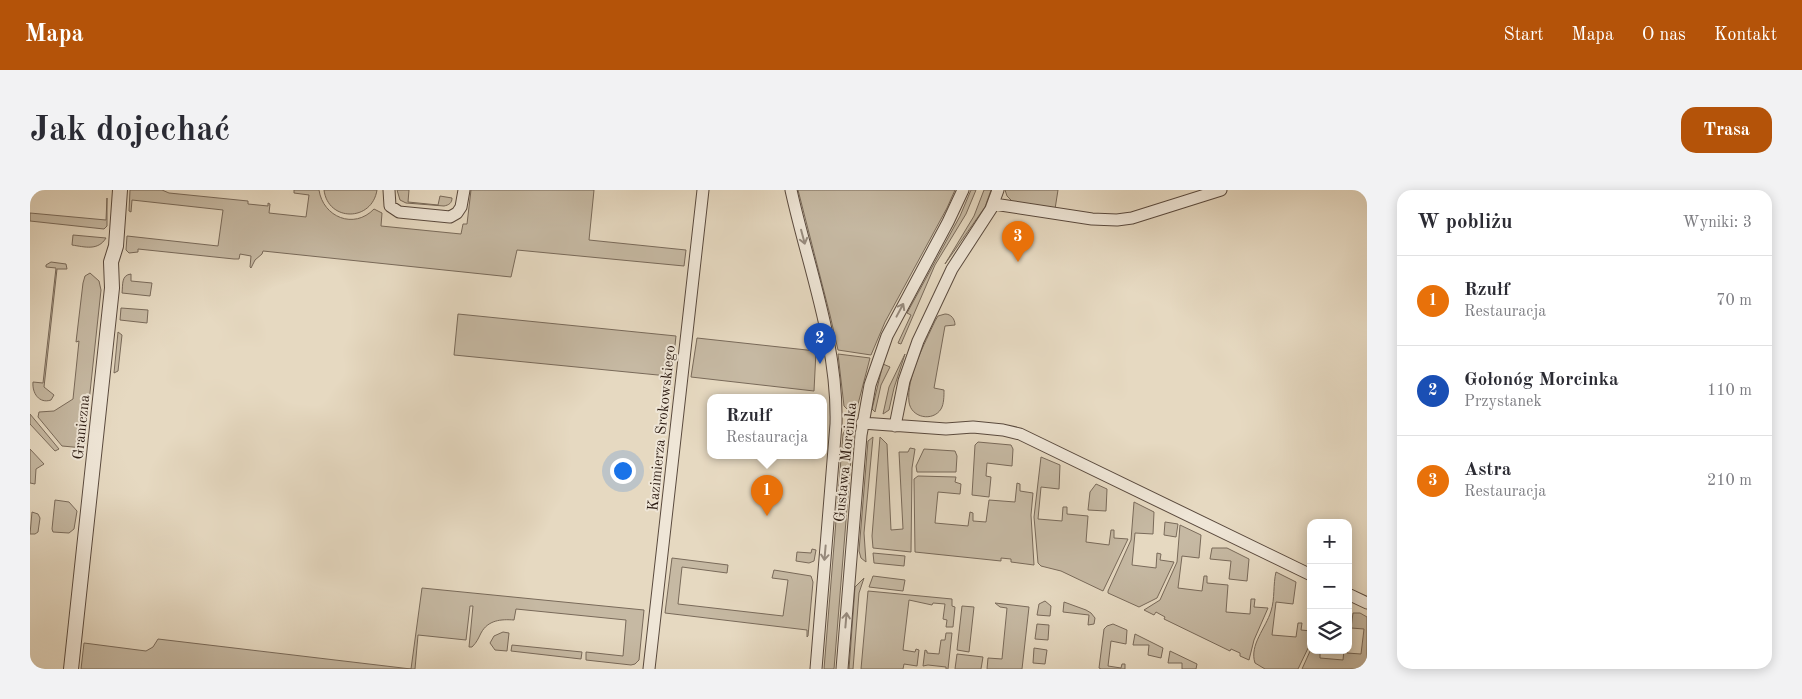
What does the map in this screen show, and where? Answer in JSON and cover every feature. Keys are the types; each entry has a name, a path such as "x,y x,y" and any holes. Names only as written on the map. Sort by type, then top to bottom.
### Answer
{"street":[{"name":"Graniczna","path":"71,669 112,288 111,262 116,246 120,190"},
{"path":"389,190 390,206 399,212 442,217 450,217 457,213 461,207 464,190"},
{"name":"Kazimierza Srokowskiego","path":"649,669 703,190"},
{"name":"Gustawa Morcinka","path":"791,190 825,325 835,394 836,424 816,669"},
{"name":"Gustawa Morcinka","path":"842,669 862,423 870,385 884,342 963,190"},
{"path":"895,426 904,381 918,341 952,269 994,204 998,190"},
{"path":"994,204 1092,219 1117,220 1132,218 1220,190"},
{"path":"862,423 946,429 962,426 1003,430 1020,434 1307,573"},
{"path":"1352,596 1367,603"}],"shaded area":[{"path":"130,190 162,190 169,193 248,201 248,204 268,206 268,203 270,204 269,213 306,217 309,195 294,193 294,190 319,190 326,207 340,218 358,219 374,209 382,213 381,226 461,234 463,224 467,224 471,190 594,190 589,240 686,250 684,266 517,250 511,277 263,251 251,268 251,256 240,254 239,259 234,259 138,249 138,252 129,253 126,250 127,236 218,246 223,210 132,200 131,212 129,211"},
{"path":"324,190 377,190 367,208 350,214 333,208 327,200"},
{"path":"397,190 409,190 408,202 438,205 440,196 452,198 452,200 444,206 406,203 400,200"},
{"path":"798,190 955,190 885,322 871,355 838,350"},
{"path":"971,190 976,190 966,214 935,265 901,344 898,343 911,315 907,313 960,216"},
{"path":"984,190 991,190 985,207 945,264 974,216"},
{"path":"1005,190 1058,190 1055,209 1013,202 1007,196"},
{"path":"107,198 107,226 104,229 30,221 30,213 106,220"},
{"path":"73,235 106,238 99,245 86,247 72,245"},
{"path":"51,262 66,264 67,269 57,269 44,387 54,395 51,400 47,401 37,397 33,382 43,383 56,268 46,267"},
{"path":"90,273 99,281 101,290 84,448 62,446 38,417 39,412 54,411 73,399 79,341 76,342 83,283 85,276"},
{"path":"131,274 131,281 152,283 150,296 122,293 124,278"},
{"path":"121,308 148,310 147,323 120,320"},
{"path":"458,314 676,336 672,373 668,376 454,355"},
{"path":"945,314 952,317 955,325 945,326 934,388 944,390 943,402 941,409 933,416 918,415 914,412 909,402 910,382 935,321 938,316"},
{"path":"118,332 122,335 118,371 114,373"},
{"path":"697,338 816,351 814,391 691,377"},
{"path":"838,354 870,358 857,408 852,410 844,406"},
{"path":"905,354 889,410 883,414 889,387"},
{"path":"883,364 890,367 881,385 875,412 872,409"},
{"path":"30,414 59,449 55,451 30,424"},
{"path":"849,429 853,434 834,669 824,669 843,434 845,430"},
{"path":"873,437 864,533 866,562 861,558 859,551 868,441"},
{"path":"880,437 887,444 891,530 903,529 899,452 908,452 910,448 915,449 912,468 911,552 873,548 872,536"},
{"path":"978,442 1011,445 1013,449 1012,466 987,463 986,476 991,477 989,497 972,495 975,445"},
{"path":"30,449 44,464 36,469 35,484 30,483"},
{"path":"924,449 955,451 957,456 956,472 917,472 916,466"},
{"path":"1041,457 1060,465 1059,489 1041,487 1038,519 1062,521 1063,507 1067,507 1067,514 1088,516 1086,542 1109,545 1111,530 1114,530 1114,538 1128,539 1103,591 1061,571 1041,566 1038,563 1034,517"},
{"path":"918,476 956,477 955,482 961,484 960,494 938,492 935,523 968,526 970,512 973,513 973,521 986,522 989,500 1015,502 1017,483 1020,484 1020,491 1033,493 1031,515 1034,565 1011,562 1011,559 1001,558 1001,561 915,552 914,479"},
{"path":"1096,484 1107,489 1106,511 1088,510 1090,492"},
{"path":"55,500 69,502 77,511 74,529 69,533 53,532"},
{"path":"1134,502 1154,512 1153,534 1135,533 1132,565 1156,568 1157,553 1161,554 1160,560 1174,562 1157,598 1139,607 1108,593 1131,540"},
{"path":"32,512 38,514 40,518 38,532 35,534 30,534"},
{"path":"1165,522 1178,524 1176,537 1164,535"},
{"path":"1180,525 1201,535 1199,558 1182,556 1178,588 1202,591 1204,576 1207,576 1207,583 1228,585 1226,612 1250,614 1251,599 1255,599 1254,607 1268,608 1254,640 1249,660 1240,656 1240,653 1231,649 1230,651 1164,619 1165,617 1156,612 1154,615 1144,610 1160,600 1177,562"},
{"path":"1212,548 1227,548 1249,559 1247,581 1229,579 1231,561 1210,559"},
{"path":"812,549 816,550 814,561 809,563 796,561 797,552 811,553"},
{"path":"873,553 905,556 904,566 874,563"},
{"path":"672,558 728,565 727,573 682,567 678,604 783,616 788,580 772,578 774,570 811,576 813,582 808,636 807,630 665,613"},
{"path":"1276,572 1296,582 1293,604 1276,602 1272,635 1296,637 1298,623 1302,623 1301,630 1307,631 1307,650 1298,669 1265,669 1255,663 1254,650 1269,617 1274,597"},
{"path":"873,576 905,580 903,591 869,587"},
{"path":"864,578 859,593 853,669 849,669 855,587"},
{"path":"422,588 644,610 639,660 635,664 586,660 586,652 623,656 626,620 516,609 514,620 500,620 487,625 474,645 469,647 473,606 470,606 466,640 418,635 415,669 411,669"},
{"path":"868,591 952,599 952,606 955,607 953,627 946,627 947,620 943,619 945,604 933,603 932,605 909,600 903,650 915,652 916,649 919,650 917,666 904,664 903,669 861,669"},
{"path":"1045,601 1051,606 1050,616 1037,615 1039,604"},
{"path":"1064,602 1091,613 1095,618 1094,624 1088,625 1089,615 1063,612"},
{"path":"995,603 1029,607 1022,669 987,669 988,658 1002,659 1007,608 1000,607"},
{"path":"962,606 974,607 969,652 957,650"},
{"path":"1353,613 1360,613 1367,617 1367,669 1302,669 1309,654 1320,654 1320,658 1343,660 1344,654 1361,654 1364,629 1352,628"},
{"path":"1037,624 1049,625 1048,640 1035,639"},
{"path":"1113,624 1127,630 1126,644 1111,641 1108,666 1121,668 1122,664 1125,664 1125,669 1101,669 1099,668 1104,629"},
{"path":"503,632 509,633 507,651 495,650 490,643 494,636"},
{"path":"946,633 952,633 948,669 946,667 923,666 925,650 927,653 939,654 941,640 945,640"},
{"path":"1135,634 1163,648 1161,658 1148,655 1149,645 1133,645"},
{"path":"158,639 411,669 81,669 84,643 146,651 153,647"},
{"path":"512,645 582,652 581,659 511,651"},
{"path":"1034,648 1047,650 1045,664 1033,663"},
{"path":"1170,651 1197,664 1196,669 1182,669 1182,663 1168,663"},
{"path":"957,654 983,657 981,669 955,669"}],"place":[{"name":"Astra","path":"1018,262"},
{"name":"Gołonóg Morcinka","path":"820,364"},
{"name":"Rzułf","path":"767,516"}]}
